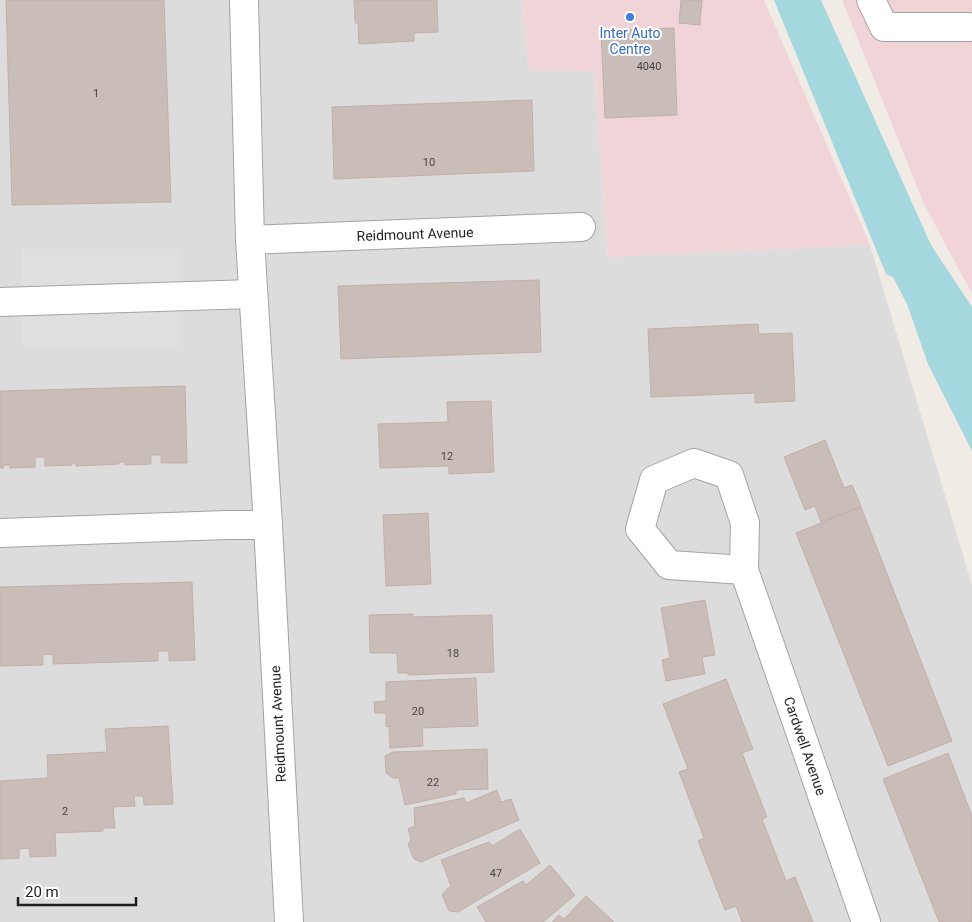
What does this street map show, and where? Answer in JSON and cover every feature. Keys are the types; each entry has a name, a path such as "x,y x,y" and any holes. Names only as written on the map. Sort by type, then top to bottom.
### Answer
{"street":[{"name":"Reidmount Avenue","path":"244,0 250,240 268,525 288,922"},
{"path":"871,0 884,27 968,27"},
{"name":"Reidmount Avenue","path":"250,240 581,227"},
{"path":"0,302 253,294"},
{"name":"Cardwell Avenue","path":"744,570 669,565 640,529 654,480 694,463 729,475 744,523 744,570 866,922"},
{"path":"0,533 226,524 268,525"}],"shaded area":[{"path":"0,0 522,0 529,70 594,71 608,257 870,245 972,585 972,922 0,922"},
{"path":"522,0 764,0 870,245 608,257 594,71 529,70"},
{"path":"842,0 972,0 972,294 924,204"},
{"path":"22,249 179,249 179,347 22,346"}],"water":[{"path":"774,0 821,0 931,245 972,307 972,451 928,364 907,304 893,277 886,274"}],"building":[{"path":"6,0 164,0 171,202 12,205"},
{"path":"354,0 437,0 438,32 414,33 414,41 359,44 358,23 355,23"},
{"path":"681,0 702,0 700,25 679,23"},
{"path":"674,28 677,115 605,118 601,31"},
{"path":"532,100 534,171 334,179 332,107"},
{"path":"539,280 541,352 341,359 338,286"},
{"path":"758,324 759,334 792,333 795,401 755,403 755,393 651,397 648,329"},
{"path":"185,386 187,463 161,463 161,455 151,455 151,464 125,465 125,462 119,462 119,464 76,466 76,463 72,463 72,465 45,466 45,457 35,457 35,467 10,468 10,465 3,465 4,468 0,468 0,391"},
{"path":"491,401 494,472 449,474 449,466 380,468 378,424 448,422 447,402"},
{"path":"825,440 844,488 852,485 861,506 821,522 815,506 805,510 784,457"},
{"path":"861,507 952,741 888,766 796,533"},
{"path":"428,513 431,584 386,586 383,515"},
{"path":"192,582 195,660 169,661 169,651 158,651 158,661 53,664 53,655 43,654 43,665 0,666 0,587"},
{"path":"705,600 715,655 702,657 705,674 666,681 662,660 670,658 661,608"},
{"path":"413,614 413,617 492,615 494,672 408,675 408,673 398,673 397,653 370,653 369,615"},
{"path":"476,678 478,726 422,728 423,746 390,748 389,726 386,727 386,713 375,713 374,702 386,701 386,682"},
{"path":"726,679 753,749 742,753 767,817 762,819 786,881 795,877 813,922 742,922 736,906 725,910 698,841 704,838 679,772 688,769 663,704"},
{"path":"168,726 173,804 144,805 143,796 134,796 135,806 113,807 115,828 103,828 103,831 55,833 56,856 30,857 29,848 19,849 19,858 0,859 0,781 48,778 47,755 107,752 105,729"},
{"path":"487,749 488,789 456,790 456,794 405,805 399,778 393,778 386,773 385,756 393,752"},
{"path":"948,753 972,816 972,922 939,922 883,779"},
{"path":"497,790 501,802 511,799 519,820 421,862 414,859 408,845 411,839 408,829 415,826 414,808 464,798 466,803"},
{"path":"520,829 540,863 458,912 449,911 442,895 451,886 441,860 489,842 492,846"},
{"path":"550,865 575,895 543,922 486,922 477,907 523,881 526,885"},
{"path":"586,896 614,922 552,922 559,915 564,919"}],"place":[{"name":"Inter Auto Centre","path":"630,17"}]}
